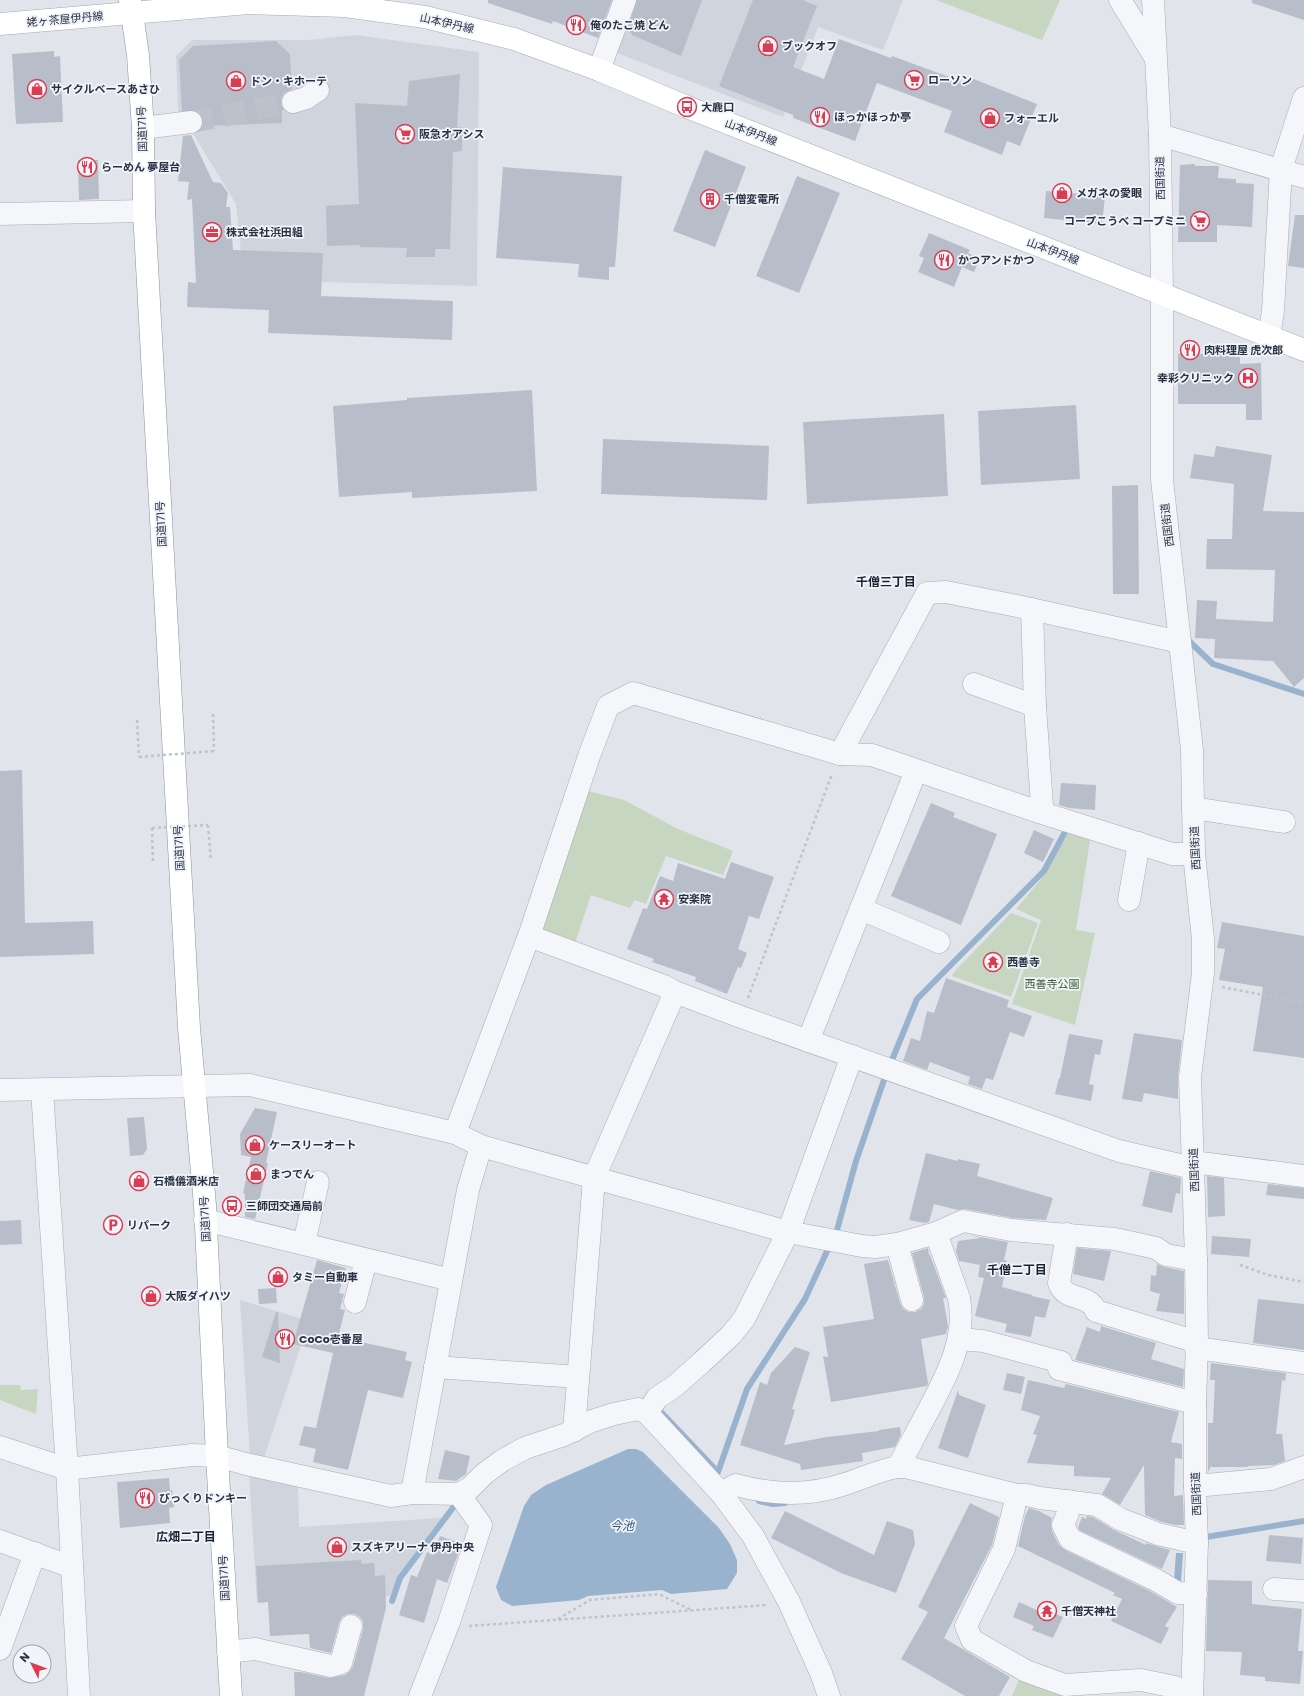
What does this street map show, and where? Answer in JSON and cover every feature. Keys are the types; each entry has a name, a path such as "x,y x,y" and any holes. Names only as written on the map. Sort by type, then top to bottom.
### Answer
{"main road":[{"name":"山本伊丹線","path":"130,6 249,3 345,6 425,17 514,39 599,70 687,107 1304,350"},
{"name":"姥ヶ茶屋伊丹線","path":"0,24 130,6"},
{"name":"国道171号","path":"130,6 138,55 143,128 144,212 193,1085 200,1139 206,1220 217,1456 231,1696"}],"street":[{"path":"599,70 626,0"},
{"path":"1120,0 1157,59"},
{"name":"西国街道","path":"1152,0 1157,59 1160,135 1162,480 1192,750 1194,854 1203,939 1202,983 1190,1077 1196,1260 1197,1345 1194,1403 1195,1486 1198,1543 1192,1693"},
{"path":"293,102 306,98 318,90"},
{"path":"1269,336 1273,311 1281,169 1304,98"},
{"path":"143,128 191,122"},
{"path":"1160,135 1281,169 1304,177"},
{"path":"0,214 144,212"},
{"path":"840,754 927,593 946,592 1032,609 1180,642"},
{"path":"1032,609 1035,706 1042,806 1039,812"},
{"path":"974,684 1035,706"},
{"path":"455,1133 529,936 589,756 608,706 633,693 840,754 872,755 1039,812 1172,854 1194,854"},
{"path":"808,1041 916,770"},
{"path":"1193,808 1284,822"},
{"path":"1129,900 1139,843"},
{"path":"861,909 939,942"},
{"path":"529,936 664,986 675,992 741,1017 1119,1151 1193,1165 1304,1176"},
{"path":"574,1431 594,1178 675,992"},
{"path":"647,1413 657,1398 675,1386 702,1362 731,1335 744,1319 788,1232 852,1056"},
{"path":"0,1090 250,1085 455,1133 481,1146 788,1232 862,1246 875,1247 897,1244 936,1233 963,1221 1010,1230 1115,1239 1156,1248 1166,1255 1196,1260"},
{"path":"42,1090 67,1469 79,1696"},
{"path":"412,1493 468,1190 481,1146"},
{"path":"304,1243 318,1182"},
{"path":"206,1220 452,1280"},
{"path":"898,1467 946,1377 959,1339 959,1298 936,1233"},
{"path":"1067,1234 1059,1283 1060,1287 1069,1295 1090,1301 1094,1305 1096,1312 1197,1345 1304,1363"},
{"path":"897,1244 912,1300"},
{"path":"355,1302 366,1260"},
{"path":"959,1339 983,1341 1046,1367 1061,1362 1059,1369 1194,1403"},
{"path":"436,1367 578,1376"},
{"path":"0,1447 67,1469 192,1455 217,1456 246,1464 391,1496 412,1493 459,1494 470,1488 484,1474 503,1460 525,1448 574,1431 592,1421 614,1414 638,1409 647,1413 721,1493 752,1536 789,1602 821,1673 829,1696"},
{"path":"721,1493 736,1485 768,1492 807,1492 845,1484 882,1470 906,1467 1017,1495 1097,1506 1120,1519 1158,1534 1198,1543"},
{"path":"1195,1486 1271,1479 1304,1467"},
{"path":"420,1696 449,1622 481,1525 459,1494"},
{"path":"1017,1495 1004,1549 966,1626 972,1640 1026,1671 1065,1685 1140,1680 1175,1687 1175,1689 1192,1693"},
{"path":"1068,1501 1068,1513 1063,1525 1070,1539 1156,1580 1178,1593 1196,1594"},
{"path":"0,1541 72,1567"},
{"path":"0,1649 35,1553"},
{"path":"1274,1588 1304,1592"},
{"path":"228,1652 255,1649 331,1666 341,1663 351,1626"}],"path":[{"path":"137,720 139,757 214,752 213,714"},
{"path":"741,1017 840,754"},
{"path":"153,864 152,828 208,825 211,861"},
{"path":"1202,983 1304,1003"},
{"path":"1240,1265 1268,1275 1304,1282"},
{"path":"557,1620 590,1600 659,1594 692,1611"},
{"path":"449,1622 462,1627 692,1611 789,1602"}],"shaded area":[{"path":"629,0 903,0 883,50 818,27 783,117 609,50"},
{"path":"355,35 479,52 477,286 244,280 236,204 192,132 179,131 176,56 192,40 310,40"},
{"path":"240,1300 309,1321 263,1461 250,1457"},
{"name":"スズキアリーナ 伊丹中央","path":"249,1474 298,1484 299,1527 441,1518 405,1567 390,1596 257,1602"}],"green space":[{"path":"936,0 1060,0 1042,40"},
{"path":"584,790 624,800 678,829 733,851 723,875 666,856 646,904 635,900 630,908 591,895 575,943 544,931 539,922"},
{"name":"西善寺公園","path":"1068,833 1090,840 1076,930 1095,933 1075,1025 1012,1004 1041,920 1016,909 1046,873"},
{"path":"1011,913 1038,923 1011,997 952,976 954,972"},
{"path":"0,1385 20,1385 21,1390 38,1389 36,1414 0,1400"},
{"path":"1020,1677 1062,1695 1062,1696 1012,1696"}],"water":[{"name":"今池","path":"628,1449 636,1449 643,1452 719,1528 730,1544 737,1560 737,1573 727,1589 671,1594 662,1590 588,1596 579,1600 512,1606 501,1600 496,1587 524,1506 531,1495 546,1485"},
{"path":"1176,1553 1183,1553 1181,1581 1174,1580"}],"building":[{"path":"488,0 612,0 598,38 553,21 552,24 488,3"},
{"path":"637,0 702,0 681,56 632,35 628,28"},
{"path":"753,0 803,0 817,6 793,67 824,79 839,39 891,58 892,56 963,82 966,76 1037,104 1020,146 1007,141 1002,155 944,132 952,111 877,83 855,141 793,118 793,115 719,86"},
{"path":"1252,0 1304,0 1304,20 1252,3"},
{"name":"ドン・キホーテ","path":"276,41 290,54 292,89 284,93 281,99 281,105 284,110 282,110 282,123 203,126 201,115 196,111 182,111 179,60 193,46"},
{"name":"サイクルベースあさひ","path":"54,51 54,57 60,56 63,122 16,124 12,54"},
{"path":"460,74 457,127 462,128 462,151 453,152 450,249 435,249 435,257 406,257 407,248 360,247 360,245 327,246 326,206 359,204 355,103 407,106 409,81"},
{"path":"191,135 213,182 221,183 228,193 226,207 230,207 233,250 323,253 321,296 453,301 452,340 268,333 269,310 187,307 188,282 196,283 192,199 187,200 189,182 178,181 183,136"},
{"name":"千僧変電所","path":"705,150 746,167 715,247 673,231"},
{"path":"78,160 98,160 99,199 79,200"},
{"path":"1195,164 1195,166 1219,166 1218,178 1236,179 1236,183 1254,184 1252,227 1217,225 1217,242 1178,242 1180,165"},
{"path":"503,167 622,176 615,267 609,267 609,280 578,277 579,264 496,258"},
{"path":"797,176 840,193 799,293 756,276"},
{"path":"1046,191 1105,196 1102,224 1044,218"},
{"path":"1295,215 1304,215 1304,268 1288,266"},
{"path":"929,233 970,250 968,253 980,258 974,272 962,267 954,287 918,272 924,258 919,256"},
{"path":"1178,354 1240,354 1240,364 1261,363 1262,420 1246,420 1246,404 1178,404"},
{"path":"532,390 537,491 412,498 412,492 339,497 333,406 407,400 407,398"},
{"path":"1076,405 1080,479 981,485 978,411"},
{"path":"944,414 948,496 807,504 803,422"},
{"path":"603,439 769,446 767,500 601,494"},
{"path":"1216,446 1272,455 1263,511 1304,512 1304,678 1294,687 1273,661 1214,658 1215,639 1195,638 1197,600 1217,601 1216,619 1273,622 1275,570 1206,569 1207,539 1232,539 1234,484 1190,478 1194,454 1214,457"},
{"path":"1138,485 1139,594 1113,594 1112,486"},
{"path":"22,770 25,923 93,921 94,954 0,957 0,771"},
{"path":"1061,783 1096,785 1095,810 1069,808 1059,805"},
{"path":"931,803 955,813 953,817 997,834 961,925 891,896"},
{"path":"1034,830 1054,839 1043,862 1024,853"},
{"path":"731,862 774,877 759,919 749,916 738,949 747,953 741,968 738,967 727,994 695,981 696,977 652,962 654,959 627,949 643,908 647,909 660,876 673,881 678,863 725,879"},
{"path":"1222,922 1304,936 1304,1058 1253,1051 1263,987 1219,980 1225,949 1217,948"},
{"path":"946,978 1009,1000 1007,1007 1032,1016 1024,1037 1010,1032 993,1080 986,1078 982,1089 968,1084 970,1077 930,1062 927,1070 903,1061 911,1038 920,1041 927,1011 934,1013"},
{"path":"1134,1033 1182,1040 1178,1076 1178,1099 1144,1093 1142,1102 1122,1099"},
{"path":"1069,1034 1103,1040 1100,1055 1095,1054 1089,1084 1094,1085 1091,1101 1055,1094 1060,1078"},
{"path":"255,1108 277,1112 266,1163 268,1163 255,1219 245,1217 245,1194 243,1193 251,1157 241,1155 240,1134"},
{"path":"144,1117 147,1149 143,1155 130,1156 127,1118"},
{"path":"926,1153 958,1161 958,1159 980,1164 977,1176 1053,1198 1046,1220 1013,1218 965,1209 958,1210 934,1204 929,1222 924,1223 909,1220"},
{"path":"1150,1171 1181,1178 1180,1194 1176,1193 1172,1213 1142,1206"},
{"path":"1207,1176 1224,1178 1225,1216 1208,1217"},
{"path":"1268,1184 1304,1188 1304,1199 1266,1195"},
{"path":"21,1220 22,1244 0,1245 0,1221"},
{"path":"968,1235 1008,1242 1004,1260 1007,1261 1002,1287 1050,1300 1045,1318 1035,1316 1031,1337 1005,1332 1007,1324 975,1316 984,1278 978,1277 980,1265 959,1261 956,1251 958,1241 981,1238"},
{"path":"1212,1236 1251,1239 1249,1257 1211,1254"},
{"path":"928,1248 929,1255 946,1298 943,1298 948,1326 946,1334 921,1339 928,1383 927,1386 831,1402 823,1356 828,1357 823,1327 874,1319 864,1264 888,1260 903,1309 909,1312 915,1312 921,1309 924,1304 924,1297 912,1253"},
{"path":"1077,1248 1111,1251 1104,1281 1073,1274"},
{"path":"317,1260 346,1268 339,1293 344,1294 340,1309 345,1310 338,1337 407,1352 405,1360 412,1362 403,1398 368,1390 348,1470 313,1462 316,1449 299,1445 304,1426 316,1428 333,1353 293,1344"},
{"path":"1157,1264 1184,1271 1184,1314 1156,1311 1160,1294 1150,1291 1151,1275 1156,1276"},
{"path":"276,1288 277,1303 259,1304 258,1289"},
{"path":"1258,1299 1304,1304 1304,1350 1253,1343"},
{"path":"276,1312 278,1312 280,1363 262,1357"},
{"path":"1101,1326 1156,1343 1151,1359 1184,1369 1183,1387 1075,1360 1087,1327 1100,1332"},
{"path":"795,1347 810,1352 792,1409 795,1410 784,1445 827,1437 900,1427 901,1435 895,1447 862,1453 863,1461 801,1470 800,1464 740,1445 760,1382 767,1385 771,1373"},
{"path":"1211,1363 1286,1373 1285,1381 1282,1380 1276,1434 1282,1434 1285,1461 1274,1465 1248,1467 1211,1467 1212,1464 1208,1472 1208,1423 1213,1423 1215,1380 1210,1380"},
{"path":"1007,1373 1025,1377 1021,1394 1003,1390"},
{"path":"1028,1380 1064,1388 1066,1384 1179,1412 1171,1442 1182,1444 1182,1459 1175,1458 1174,1496 1183,1495 1184,1525 1175,1525 1162,1522 1145,1515 1144,1465 1120,1505 1102,1494 1111,1478 1074,1476 1074,1466 1027,1463 1037,1435 1033,1434 1040,1416 1021,1410"},
{"path":"958,1390 959,1395 986,1405 968,1458 938,1448"},
{"path":"445,1450 470,1456 466,1474 456,1481 438,1479"},
{"name":"びっくりドンキー","path":"169,1478 174,1507 169,1508 170,1523 120,1528 117,1482"},
{"path":"970,1503 999,1517 992,1545 944,1638 1010,1677 999,1696 965,1696 901,1659 928,1612 918,1607"},
{"path":"1029,1508 1039,1511 1052,1518 1052,1531 1059,1545 1065,1550 1150,1591 1177,1607 1165,1626 1169,1628 1161,1644 1111,1621 1122,1599 1113,1595 1115,1593 1018,1546 1025,1516"},
{"path":"785,1511 874,1555 887,1521 913,1530 915,1544 896,1593 841,1573 771,1538"},
{"path":"1087,1516 1093,1517 1114,1530 1146,1545 1146,1543 1170,1550 1162,1569 1079,1530 1078,1527 1082,1517 1086,1519"},
{"path":"1269,1535 1303,1538 1301,1564 1266,1561"},
{"path":"440,1536 462,1544 447,1583 437,1579 424,1623 399,1615 411,1575 417,1577 427,1552 433,1555"},
{"path":"361,1560 362,1564 374,1563 375,1576 385,1575 386,1608 364,1696 295,1696 294,1672 329,1678 345,1675 350,1671 353,1666 363,1629 363,1622 360,1617 355,1614 348,1614 342,1617 331,1653 310,1648 309,1634 270,1636 268,1602 258,1603 256,1566"},
{"path":"1208,1580 1252,1581 1252,1604 1302,1609 1298,1651 1303,1651 1300,1684 1265,1681 1265,1677 1240,1675 1242,1652 1206,1651"},
{"path":"1019,1602 1041,1612 1042,1609 1063,1617 1053,1638 1032,1630 1034,1626 1013,1617"}],"waterway":[{"path":"1189,641 1213,664 1304,694"},
{"path":"892,1060 917,999 1044,871 1065,832"},
{"path":"837,1230 856,1161 885,1077"},
{"path":"655,1408 662,1413 718,1472 747,1389 805,1299 829,1247"},
{"path":"759,1501 773,1504 785,1503"},
{"path":"392,1601 400,1578 455,1505"},
{"path":"1206,1537 1304,1521"}],"tunnel":[{"path":"191,122 293,102"}],"place":[{"name":"俺のたこ焼 どん","path":"576,25"},
{"name":"ブックオフ","path":"768,46"},
{"name":"ローソン","path":"914,80"},
{"name":"ドン・キホーテ","path":"236,81"},
{"name":"サイクルベースあさひ","path":"37,89"},
{"name":"大鹿口","path":"687,107"},
{"name":"ほっかほっか亭","path":"820,117"},
{"name":"フォーエル","path":"990,118"},
{"name":"阪急オアシス","path":"405,134"},
{"name":"らーめん 夢屋台","path":"87,167"},
{"name":"メガネの愛眼","path":"1062,193"},
{"name":"千僧変電所","path":"710,199"},
{"name":"コープこうべ コープミニ","path":"1200,221"},
{"name":"株式会社浜田組","path":"212,232"},
{"name":"かつアンドかつ","path":"944,260"},
{"name":"肉料理屋 虎次郎","path":"1190,350"},
{"name":"幸彩クリニック","path":"1248,378"},
{"name":"安楽院","path":"664,899"},
{"name":"西善寺","path":"993,962"},
{"name":"ケースリーオート","path":"255,1145"},
{"name":"まつでん","path":"256,1174"},
{"name":"石橋儀酒米店","path":"139,1181"},
{"name":"三師団交通局前","path":"232,1206"},
{"name":"リパーク","path":"113,1225"},
{"name":"タミー自動車","path":"278,1277"},
{"name":"大阪ダイハツ","path":"151,1296"},
{"name":"CoCo壱番屋","path":"285,1339"},
{"name":"びっくりドンキー","path":"145,1498"},
{"name":"スズキアリーナ 伊丹中央","path":"337,1547"},
{"name":"千僧天神社","path":"1047,1611"}],"district":[{"name":"千僧三丁目","path":"886,582"},
{"name":"千僧二丁目","path":"1017,1270"},
{"name":"広畑二丁目","path":"186,1537"}]}
